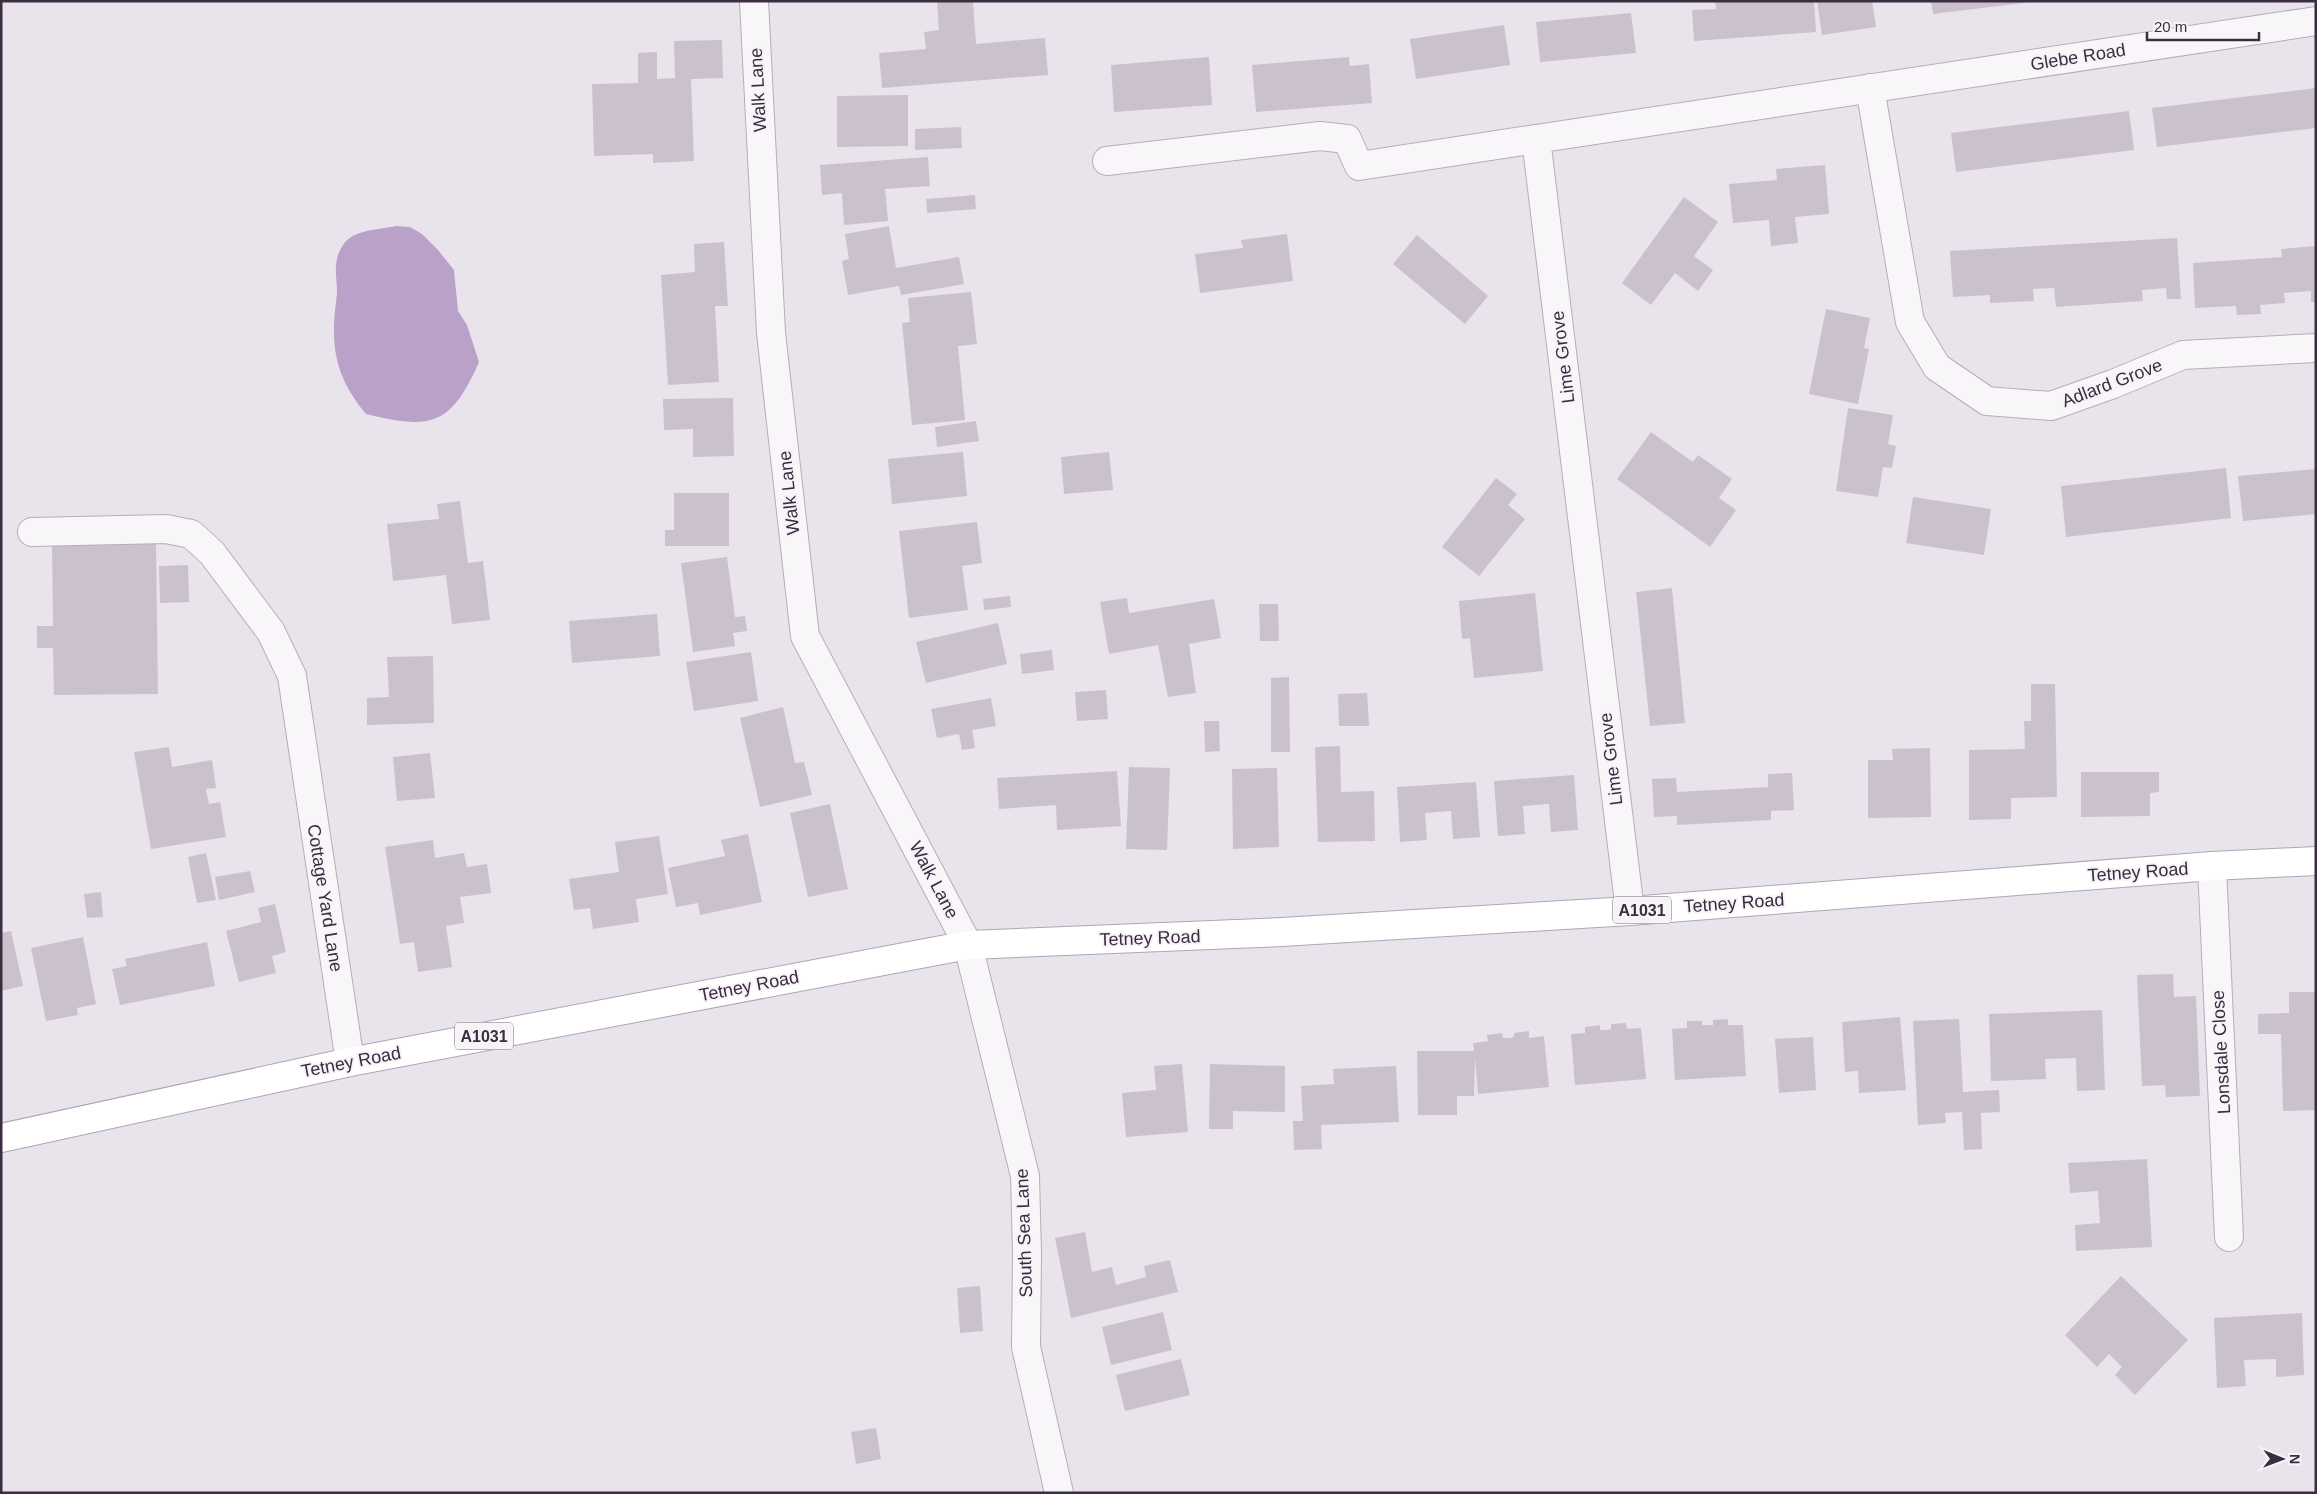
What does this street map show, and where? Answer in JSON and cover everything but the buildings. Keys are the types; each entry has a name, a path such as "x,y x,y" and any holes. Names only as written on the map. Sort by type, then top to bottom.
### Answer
{"main road":[{"name":"Tetney Road","path":"1,1138 350,1062 968,945 1282,932 1630,911 2212,866 2316,861"}],"street":[{"name":"Walk Lane","path":"754,1 771,332 805,636 968,945"},
{"name":"Glebe Road","path":"1870,88 2316,21"},
{"path":"1107,161 1320,136 1347,140 1359,166 1870,88"},
{"name":"Adlard Grove","path":"1870,88 1910,322 1936,367 1987,401 2051,406 2113,384 2183,355 2316,348"},
{"name":"Lime Grove","path":"1536,139 1630,911"},
{"name":"Cottage Yard Lane","path":"32,532 166,529 191,534 212,553 271,632 292,676 350,1062"},
{"name":"Lonsdale Close","path":"2212,866 2230,1237"},
{"name":"South Sea Lane","path":"968,945 1025,1176 1027,1254 1026,1347 1059,1493"}],"shaded area":[{"path":"396,226 410,227 422,234 454,270 458,311 467,325 479,362 459,399 448,411 436,418 423,421 407,422 366,414 341,374 335,352 334,327 337,293 337,257 343,245 353,236 367,231"}]}
